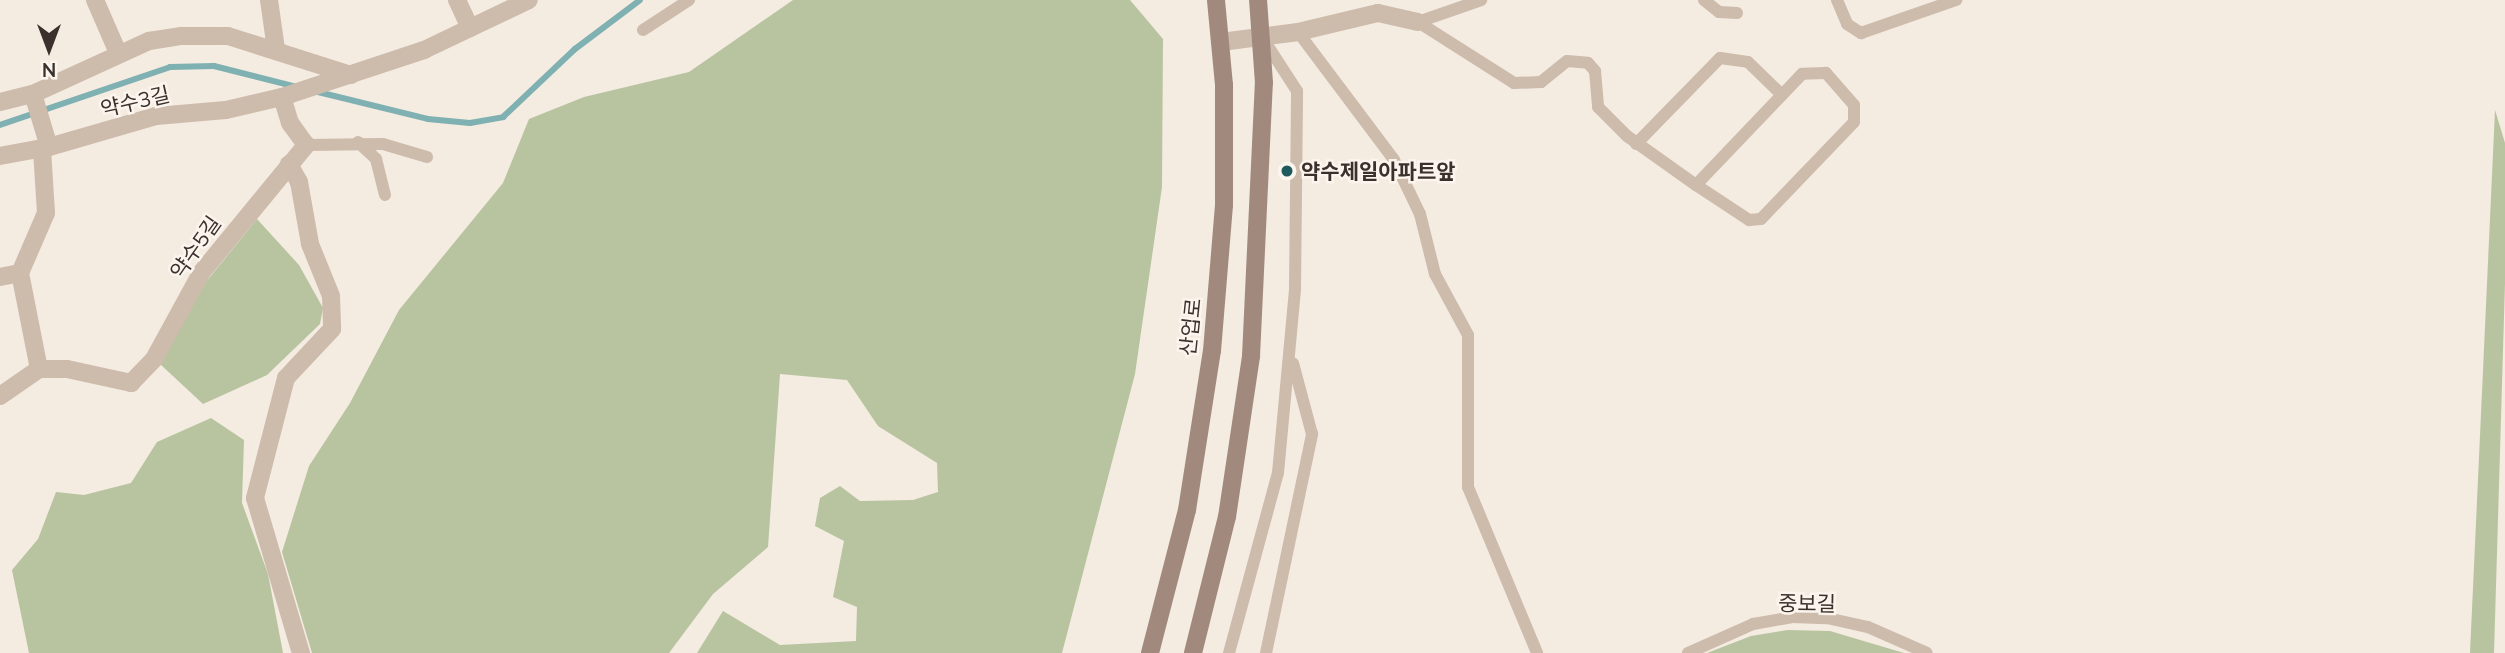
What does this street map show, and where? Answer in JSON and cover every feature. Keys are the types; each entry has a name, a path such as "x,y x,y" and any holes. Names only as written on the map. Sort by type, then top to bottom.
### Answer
{"main road":[{"name":"산업로","path":"1150,653 1187,510 1212,351 1224,205 1221,42 1216,0"},
{"path":"1193,653 1227,516 1251,356 1261,192 1262,37 1258,0"}],"street":[{"path":"94,0 118,53"},
{"path":"269,0 276,49"},
{"path":"457,0 470,28"},
{"path":"0,102 33,94 149,41 182,36 228,36 276,49 351,75 470,28 529,0"},
{"path":"1221,42 1298,32 1377,6 1418,22"},
{"name":"약수3길","path":"0,156 45,148 156,116 226,110 282,97 351,75"},
{"path":"0,396 39,369 20,273 46,213 45,148 33,94"},
{"path":"282,97 290,123 306,145"},
{"name":"약수5길","path":"39,369 67,369 131,383 153,359 201,273 306,145"},
{"path":"289,164 299,182 310,244 331,296 332,329 286,379 255,498 301,653"},
{"path":"0,277 20,273"}],"lane":[{"path":"643,30 689,0"},
{"path":"1418,22 1481,0"},
{"path":"1704,0 1719,12 1737,13"},
{"path":"1837,0 1847,24 1861,33 1956,0"},
{"path":"1418,22 1522,85 1541,82 1567,61 1588,63 1595,71 1598,107 1636,144 1696,185 1749,220 1761,219 1854,122 1854,105 1818,70 1802,74 1696,185"},
{"path":"1298,32 1380,139 1412,196 1435,274 1468,335 1471,500 1537,653"},
{"path":"1229,653 1278,473 1291,355 1297,91 1262,37"},
{"path":"1636,144 1720,58 1748,62 1782,95"},
{"path":"358,142 376,159 386,195"},
{"path":"306,145 358,142 427,157"},
{"path":"1266,653 1311,434 1291,355"},
{"name":"중보길","path":"1688,653 1753,624 1792,617 1827,618 1868,627 1927,653"}],"green space":[{"path":"793,0 1130,0 1163,39 1162,187 1135,374 1062,653 697,653 723,611 780,645 856,641 857,607 833,597 844,541 815,526 820,498 840,486 860,501 913,500 938,492 937,463 878,426 847,380 780,374 768,547 713,594 669,653 312,653 282,552 309,466 350,403 399,310 503,183 529,119 584,97 689,72"},
{"path":"2495,110 2505,143 2505,283 2494,653 2470,653"},
{"path":"257,219 299,265 323,308 320,324 267,375 203,404 160,364 205,283"},
{"path":"211,418 244,440 242,503 268,574 283,653 29,653 12,570 38,539 56,492 84,495 131,483 157,442"},
{"path":"1788,630 1830,631 1904,653 1707,653 1751,636"}],"waterway":[{"path":"314,91 428,119 470,123 503,117 575,49 640,0"},
{"path":"0,125 170,67 214,66 297,87"}],"place":[{"name":"약수제일아파트앞","path":"1287,171"}]}
